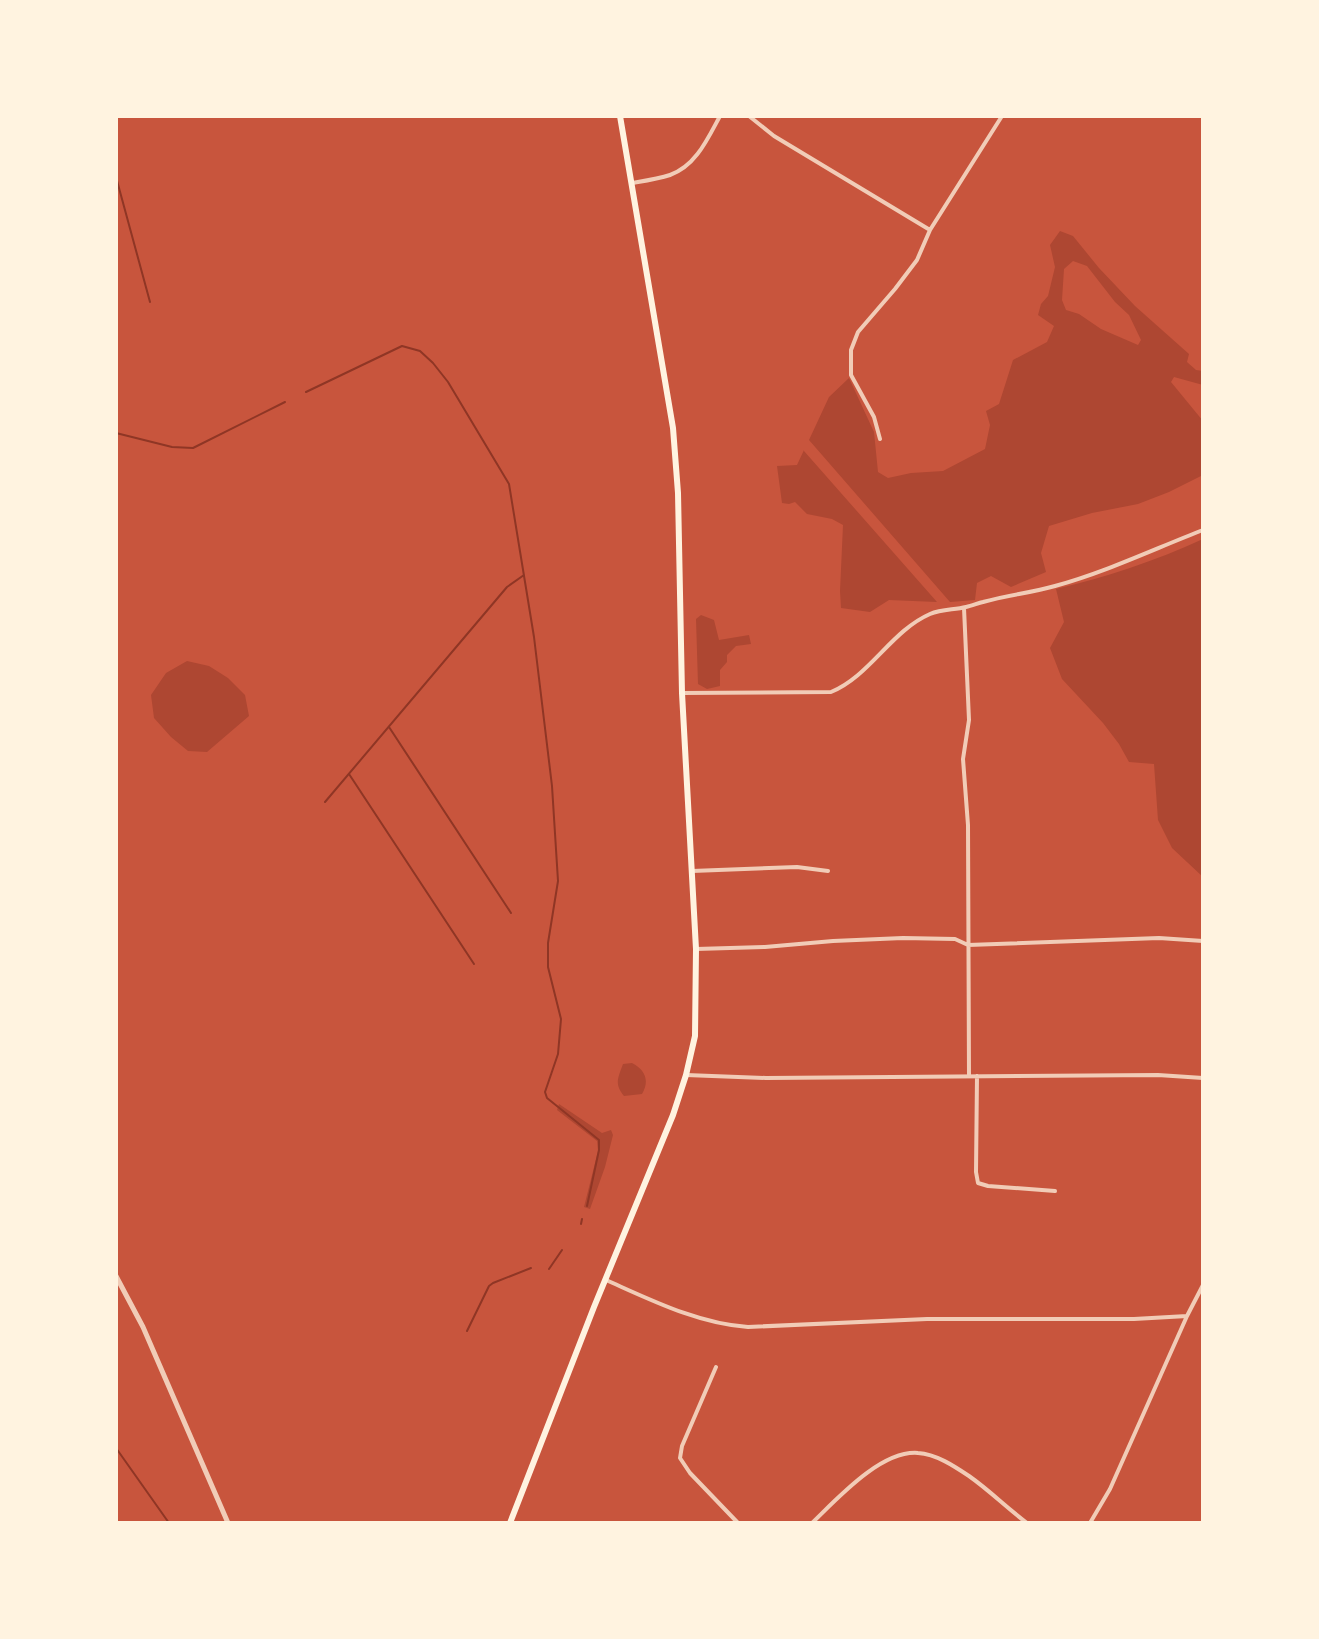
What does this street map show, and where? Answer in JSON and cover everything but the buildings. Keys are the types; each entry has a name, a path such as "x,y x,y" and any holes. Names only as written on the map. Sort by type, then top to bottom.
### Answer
{"main road":[{"path":"510,1523 667,1129 686,1075 695,1036 696,949 682,693 678,493 673,428 620,116"}],"street":[{"path":"632,183 679,171 695,157 720,116"},
{"path":"749,116 774,136 930,230"},
{"path":"880,439 874,417 851,375 851,350 858,332 917,260 930,230 1002,116"},
{"path":"682,693 831,692 855,678 910,626 929,614 1053,587 1096,574 1203,530"},
{"path":"964,608 969,673 969,720 963,759 968,825 969,1076"},
{"path":"692,871 785,867 828,871"},
{"path":"696,949 903,938 955,939 968,945 1159,938 1203,941"},
{"path":"686,1075 766,1078 1158,1075 1203,1078"},
{"path":"977,1076 978,1183 1055,1191"},
{"path":"116,1276 143,1327 228,1523"},
{"path":"606,1280 691,1314 748,1327 927,1319 1187,1316"},
{"path":"1090,1523 1116,1477 1203,1285"},
{"path":"716,1367 682,1446 680,1458 690,1473 738,1523"},
{"path":"812,1523 869,1472 893,1457 919,1453 935,1457 968,1475 1027,1523"}],"shaded area":[{"path":"1060,231 1073,236 1135,306 1189,354 1187,362 1196,370 1203,371 1203,385 1174,377 1171,382 1203,421 1203,475 1138,504 1049,526 1041,553 1046,572 1011,587 991,576 977,583 975,600 950,602 809,440 829,397 849,378 874,432 878,472 888,478 943,471 985,449 990,425 986,411 999,404 1013,360 1047,342 1054,326 1038,315 1041,304 1048,296 1055,267 1050,245","holes":["1073,261 1087,266 1129,315 1141,340 1138,345 1066,310 1062,300 1064,269"]},
{"path":"804,450 937,602 889,600 870,612 841,608 843,525 832,519 807,514 795,502 782,503 777,466 797,465"},
{"path":"1203,539 1203,877 1172,848 1158,820 1154,764 1129,762 1103,723 1062,679 1050,648 1064,622 1056,589 1131,568"},
{"path":"701,615 714,620 719,640 749,635 751,644 736,646 727,655 727,662 720,670 720,686 707,689 698,684 696,619"},
{"path":"187,661 209,666 228,678 245,695 249,716 207,752 188,751 154,718 151,695 166,673"},
{"path":"632,1063 643,1072 646,1084 642,1094 624,1096 618,1077 623,1064"},
{"path":"559,1104 602,1133 611,1130 613,1135 590,1209 584,1207 598,1151 597,1141 557,1110"}],"waterway":[{"path":"116,177 150,302"},
{"path":"306,392 402,346 420,351 448,382 509,484 534,637 552,786 558,881 548,943 548,967 561,1019 558,1054 545,1092 547,1098 599,1140 587,1206"},
{"path":"116,433 172,447 193,448 285,402"},
{"path":"325,802 507,587 524,575"},
{"path":"389,727 511,913"},
{"path":"349,774 474,964"},
{"path":"581,1224 582,1219"},
{"path":"549,1269 562,1250"},
{"path":"467,1331 489,1286 531,1268"},
{"path":"116,1448 169,1523"}]}
